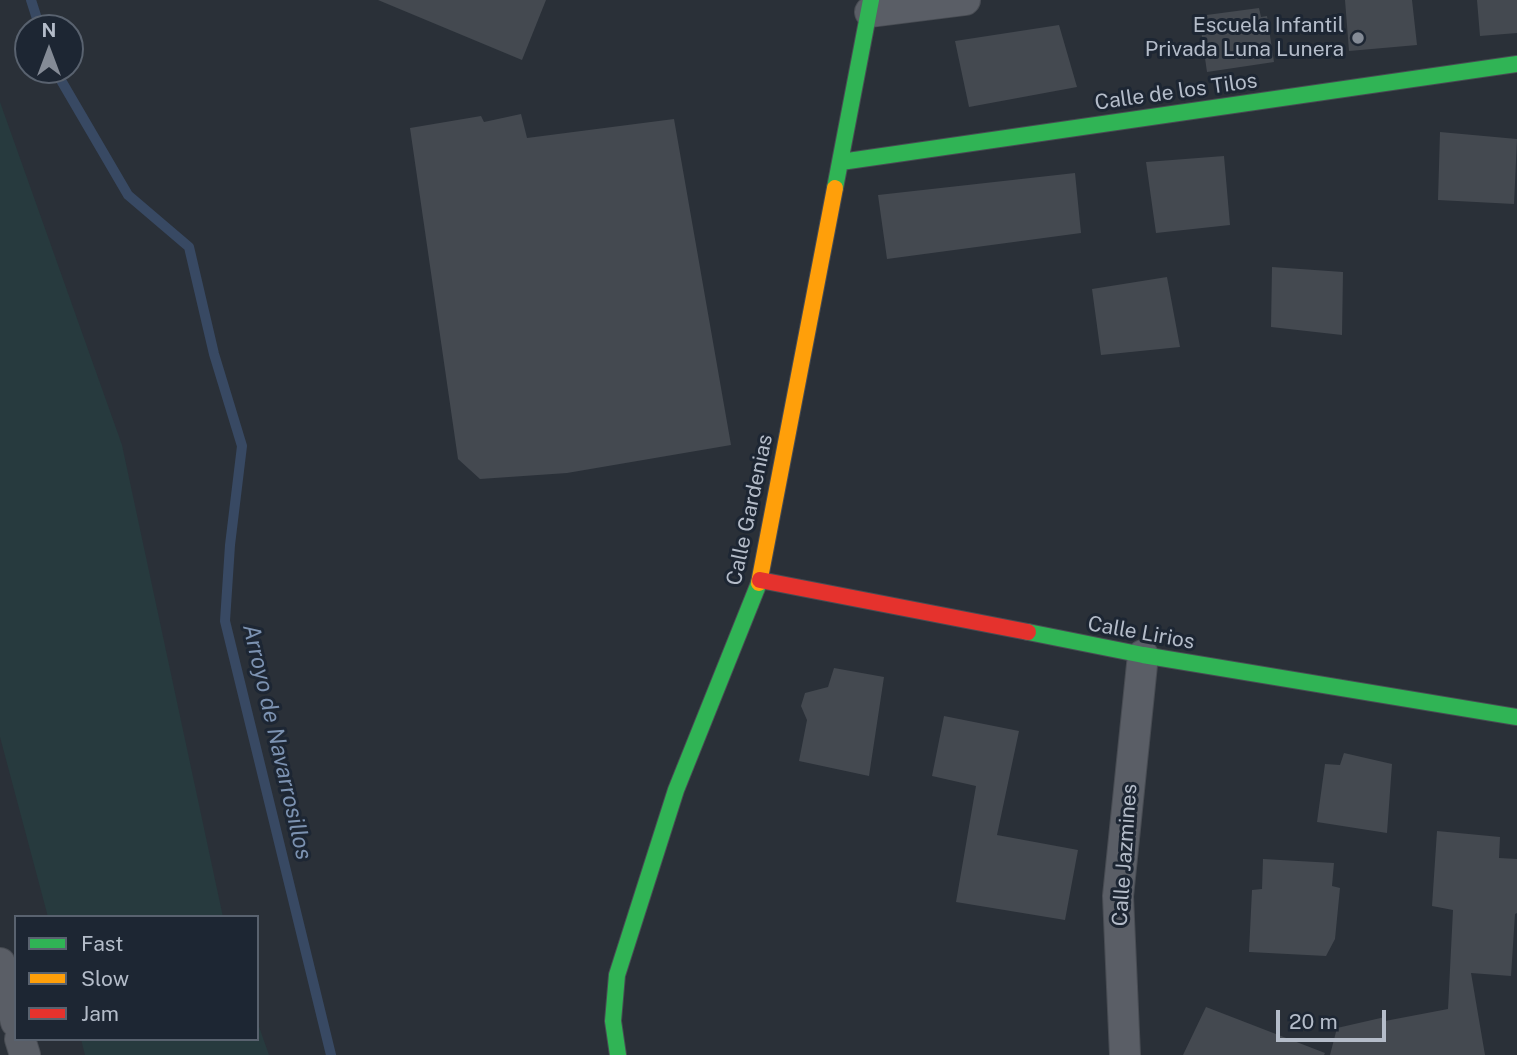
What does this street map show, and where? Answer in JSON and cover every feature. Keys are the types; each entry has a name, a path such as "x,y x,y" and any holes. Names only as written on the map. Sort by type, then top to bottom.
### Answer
{"street":[{"path":"871,6 964,0"},
{"name":"Calle Gardenias","path":"618,1055 613,1021 617,975 676,790 760,580 871,6"},
{"name":"Calle de los Tilos","path":"841,162 1517,64"},
{"name":"Calle Lirios","path":"760,580 1143,655 1517,717"},
{"name":"Calle Jazmines","path":"1125,1055 1118,896 1143,655"},
{"path":"0,963 14,1015"}],"green space":[{"path":"0,102 122,445 223,915 47,915 0,737"},
{"path":"259,1027 269,1055 85,1055 82,1041 259,1041"}],"building":[{"path":"378,0 546,0 522,60"},
{"path":"1345,0 1412,0 1417,45 1349,51"},
{"path":"1477,0 1517,0 1517,33 1480,36"},
{"path":"1259,8 1261,17 1267,16 1274,62 1207,72 1199,16"},
{"path":"1059,25 1077,87 969,107 955,41"},
{"path":"521,114 527,138 674,119 731,445 567,473 480,479 458,459 410,128 481,116 484,122"},
{"path":"1440,132 1517,139 1514,204 1438,200"},
{"path":"1224,156 1230,225 1156,233 1146,162"},
{"path":"1075,173 1081,233 887,259 878,195"},
{"path":"1272,267 1343,272 1342,335 1271,327"},
{"path":"1167,277 1180,347 1101,355 1092,289"},
{"path":"834,668 884,677 869,776 799,761 807,720 801,706 805,693 828,687"},
{"path":"944,716 1019,731 997,835 1078,850 1065,920 956,902 976,786 932,776"},
{"path":"1344,753 1392,764 1387,833 1317,822 1325,764 1340,765"},
{"path":"1437,831 1500,837 1499,858 1517,859 1517,913 1511,976 1471,973 1485,1055 1330,1055 1337,1028 1385,1017 1385,1021 1448,1009 1453,910 1432,906"},
{"path":"1263,859 1334,863 1332,886 1340,888 1335,939 1326,956 1249,952 1252,890 1262,889"},
{"path":"1206,1007 1325,1053 1183,1055"}],"waterway":[{"name":"Arroyo de Navarrosillos","path":"31,0 36,14"},
{"name":"Arroyo de Navarrosillos","path":"63,84 128,195 189,247 214,354 242,446 230,545 225,621 331,1055"}],"traffic: fast":[{"path":"835,188 871,0"},
{"path":"841,162 1517,64"},
{"path":"618,1055 613,1021 617,975 676,790 759,583"},
{"path":"1028,632 1143,655 1517,717"}],"traffic: slow":[{"path":"759,583 835,188"}],"traffic: jam":[{"path":"760,580 1028,632"}],"place":[{"name":"Escuela Infantil Privada Luna Lunera","path":"1358,38"}]}
